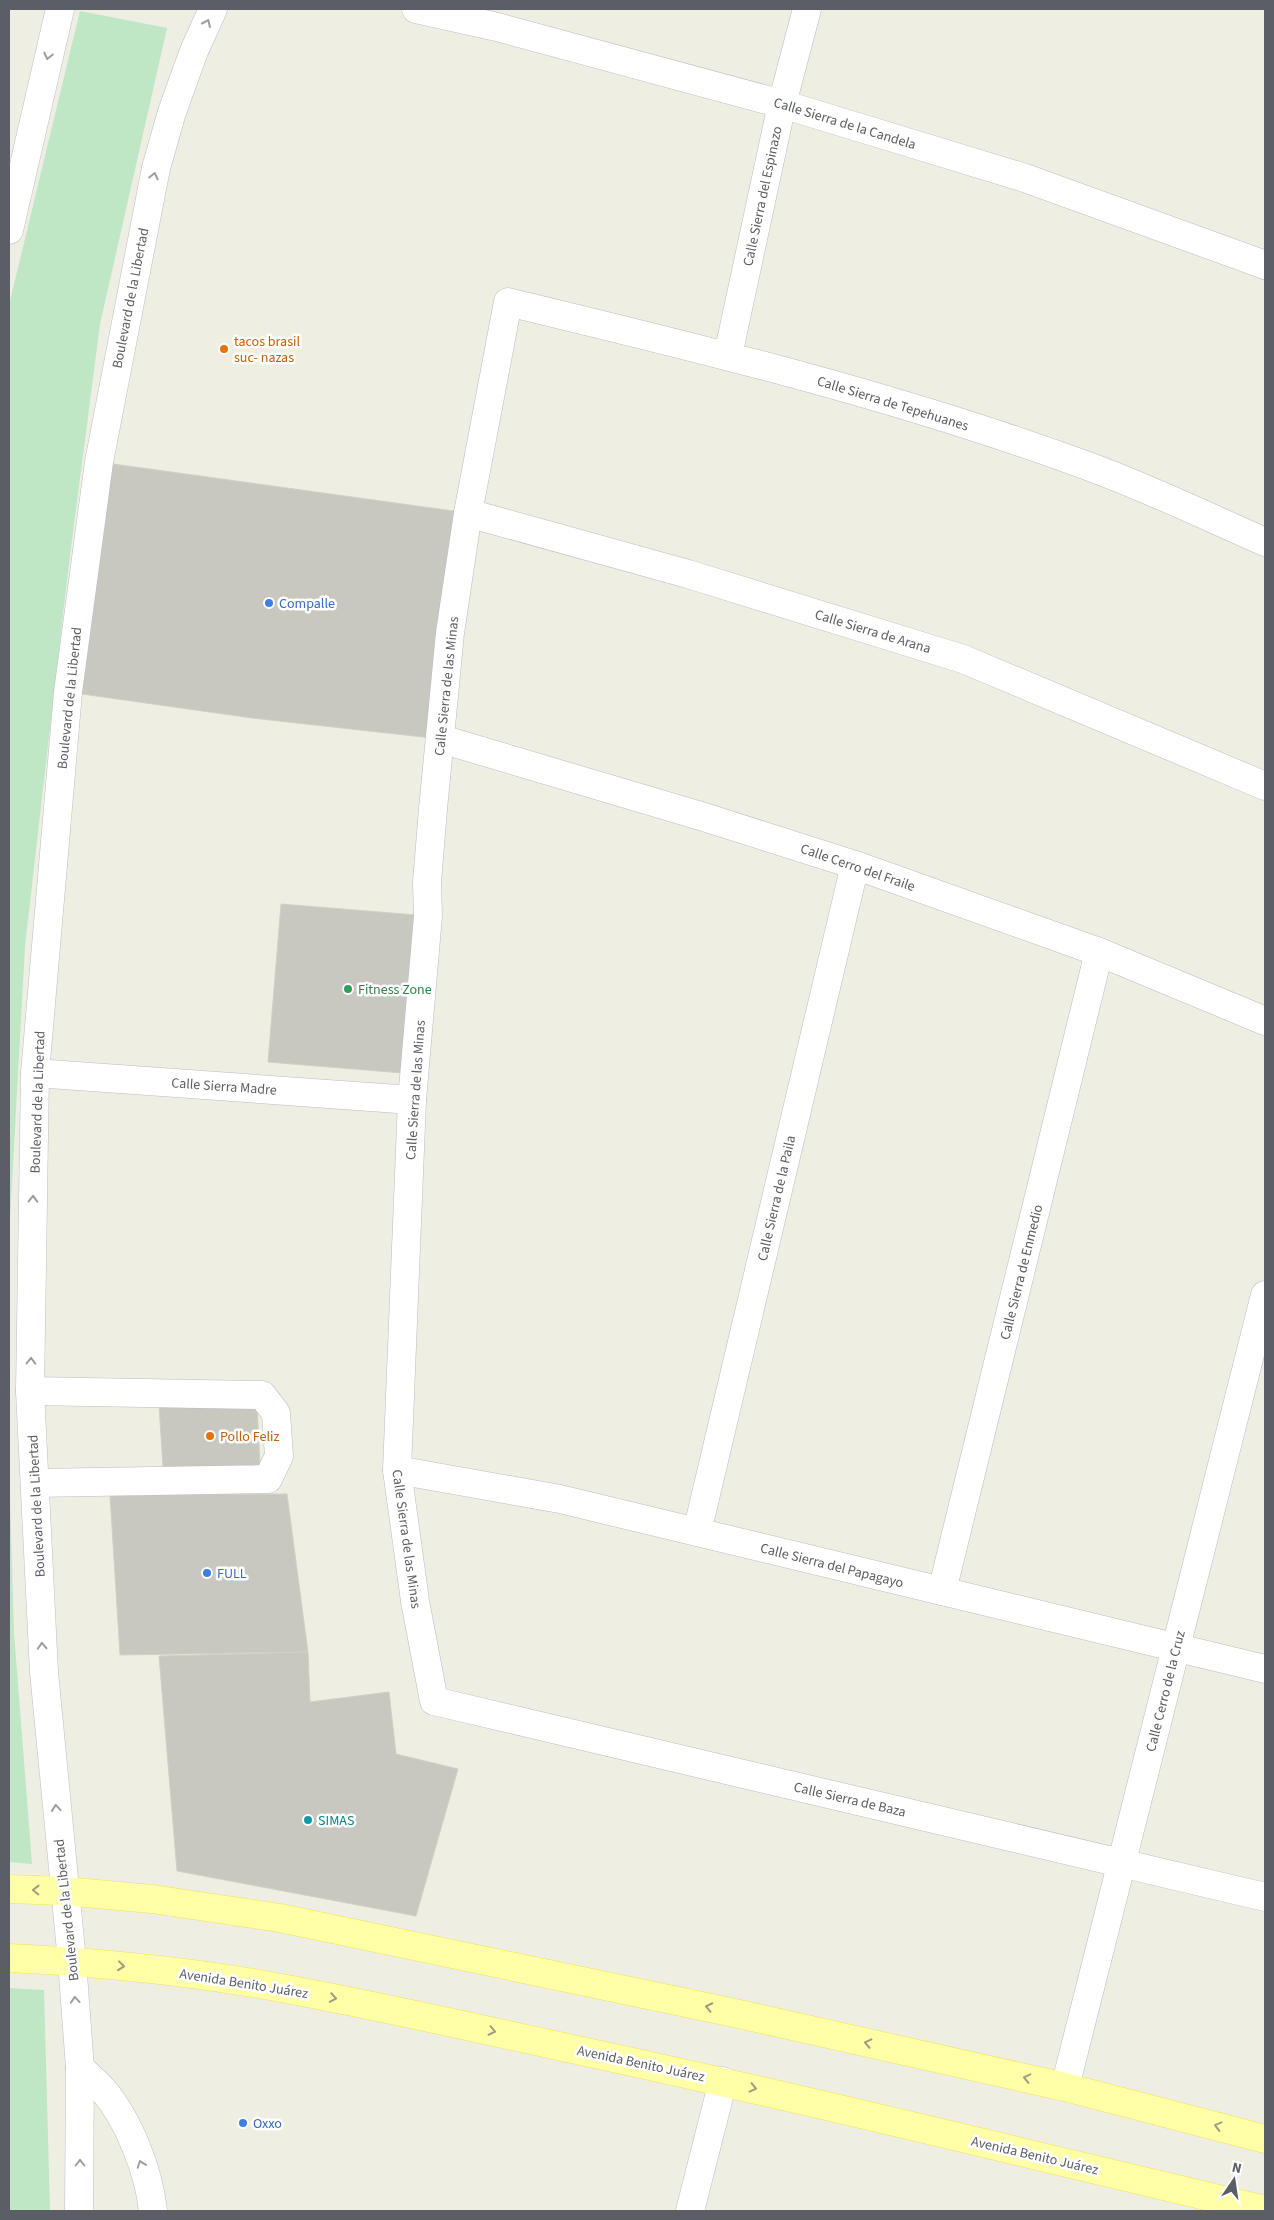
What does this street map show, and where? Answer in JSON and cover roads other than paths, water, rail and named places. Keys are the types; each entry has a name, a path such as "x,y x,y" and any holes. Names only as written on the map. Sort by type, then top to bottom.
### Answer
{"main road":[{"path":"9,1889 64,1891 152,1899 280,1918 730,2012 1065,2087 1265,2139"},
{"name":"Avenida Benito Juárez","path":"9,1958 72,1961 164,1970 342,1999 723,2081 1265,2210"}],"street":[{"path":"9,230 60,9"},
{"name":"Boulevard de la Libertad","path":"79,2211 80,2068 72,1961 44,1672 30,1391 35,1073 68,692 100,462 156,168 172,112 194,50 213,9"},
{"name":"Calle Sierra de la Candela","path":"416,9 497,27 782,104 1025,178 1265,265"},
{"name":"Calle Sierra del Espinazo","path":"728,355 782,104 807,9"},
{"name":"Calle Sierra de Tepehuanes","path":"508,302 728,355 894,401 1086,465 1265,542"},
{"name":"Calle Sierra de las Minas","path":"434,1701 415,1601 397,1470 412,1100 428,916 428,882 432,827 450,633 468,513 508,302"},
{"name":"Calle Sierra de Arana","path":"468,513 688,574 963,659 1265,786"},
{"name":"Calle Cerro del Fraile","path":"441,739 704,817 855,865 1099,952 1265,1021"},
{"name":"Calle Sierra de la Paila","path":"697,1532 855,865"},
{"name":"Calle Sierra de Enmedio","path":"942,1591 1099,952"},
{"name":"Calle Sierra Madre","path":"35,1073 412,1100"},
{"name":"Calle Cerro de la Cruz","path":"1065,2087 1265,1295"},
{"path":"30,1391 262,1395 276,1413 279,1456 268,1479 35,1483"},
{"name":"Calle Sierra del Papagayo","path":"397,1470 560,1499 1265,1669"},
{"name":"Calle Sierra de Baza","path":"434,1701 1265,1897"},
{"path":"80,2068 103,2090 130,2132 151,2194 153,2211"},
{"path":"690,2211 723,2081"}],"place":[{"name":"tacos brasil suc- nazas","path":"224,349"},
{"name":"Compalle","path":"269,603"},
{"name":"Fitness Zone","path":"348,989"},
{"name":"Pollo Feliz","path":"210,1436"},
{"name":"FULL","path":"207,1573"},
{"name":"SIMAS","path":"308,1820"},
{"name":"Oxxo","path":"243,2123"}]}
